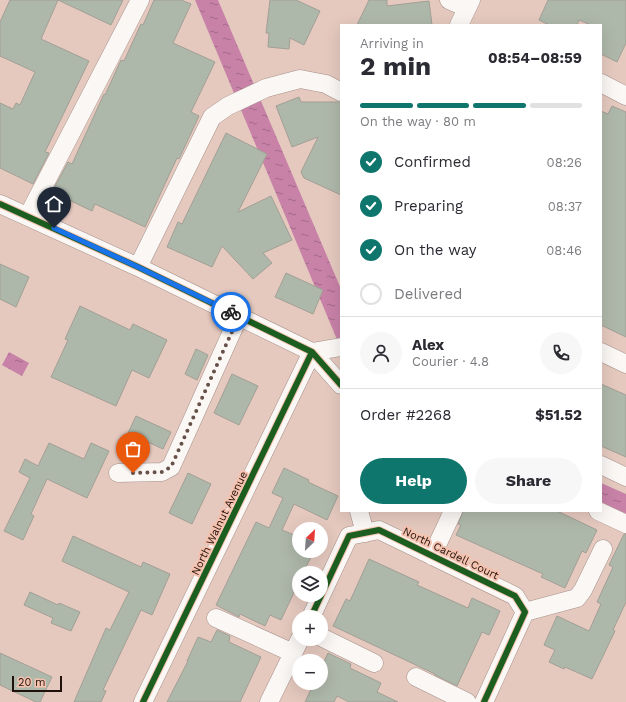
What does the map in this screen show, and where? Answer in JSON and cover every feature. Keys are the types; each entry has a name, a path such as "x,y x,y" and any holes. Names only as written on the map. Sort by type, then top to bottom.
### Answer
{"street":[{"path":"28,216 140,0"},
{"path":"449,0 469,4 459,24"},
{"path":"138,267 212,117 228,106 266,88 300,79 326,84 340,91"},
{"path":"602,84 626,96"},
{"path":"0,204 138,267 312,352 340,384"},
{"path":"118,473 162,472 171,467 239,316"},
{"path":"312,352 340,347"},
{"name":"North Walnut Avenue","path":"143,702 312,352"},
{"path":"602,352 626,364"},
{"path":"602,465 626,477"},
{"path":"359,512 365,533"},
{"path":"432,556 453,512"},
{"path":"600,512 626,524"},
{"name":"North Cardell Court","path":"313,610 350,536 379,530 515,596 525,612"},
{"path":"484,702 525,612 577,598 583,590 603,549"},
{"path":"216,618 292,645"},
{"path":"328,640 374,663"},
{"path":"269,702 296,646"},
{"path":"416,677 467,702"}],"water":[{"path":"195,0 218,0 340,287 340,347"},
{"path":"9,352 29,363 22,376 2,365"},
{"path":"602,483 626,494 626,514 602,502"}],"building":[{"path":"10,0 58,0 41,39 89,61 45,152 49,153 33,184 0,168 0,103 13,109 16,103 20,105 35,72 0,56 0,22"},
{"path":"58,0 123,0 111,25"},
{"path":"154,0 181,0 191,4 173,43 215,62 191,112 199,116 179,159 177,158 145,227 95,204 92,211 52,192 68,162 72,164 121,60 124,61"},
{"path":"270,0 296,0 320,11 304,45 290,38 289,49 268,47 269,33 266,33"},
{"path":"369,0 387,0 387,6 429,1 432,24 357,24"},
{"path":"548,0 626,0 626,43 617,62 602,54 602,24 589,24 579,20 577,24 547,24 539,20"},
{"path":"299,97 301,102 340,102 340,195 304,178 301,172 318,137 292,147 276,106"},
{"path":"612,106 626,112 626,337 602,325 602,111 608,114"},
{"path":"226,133 267,154 238,212 271,196 292,240 263,253 272,263 253,279 222,246 212,267 167,247 178,222 182,224"},
{"path":"0,264 29,277 16,307 0,299"},
{"path":"286,273 323,290 313,314 275,297"},
{"path":"80,306 130,330 133,324 167,340 149,378 132,370 116,406 51,377 68,340 65,339"},
{"path":"196,349 208,355 197,380 185,374"},
{"path":"232,374 258,386 239,425 214,413"},
{"path":"602,384 626,395 626,457 602,446"},
{"path":"136,416 171,432 163,449 128,433"},
{"path":"49,443 84,459 91,443 109,451 87,498 47,479 31,514 34,516 23,540 4,531 30,478 19,472 25,459 38,466"},
{"path":"284,468 309,480 308,482 338,496 327,520 294,504 282,530 292,534 292,558 310,558 306,566 292,566 292,597 281,620 270,615 265,626 240,614 239,617 216,605 256,522 269,528 283,498 272,493"},
{"path":"188,473 211,484 192,524 169,513"},
{"path":"463,512 559,512 597,530 586,553 582,551 565,588 541,577 543,574 456,535 461,525 458,524"},
{"path":"624,534 626,534 626,602 613,630 615,631 592,679 565,667 564,669 549,662 555,650 544,645 557,616 589,631 601,604 597,602 613,567 609,565"},
{"path":"73,536 141,567 143,562 170,574 152,615 141,610 103,690 106,691 101,702 74,702 106,628 110,630 129,592 62,561"},
{"path":"369,559 419,582 417,585 468,608 472,598 500,611 489,635 482,632 457,686 435,674 333,626 346,599 350,601"},
{"path":"30,592 58,605 59,603 80,612 71,631 51,623 53,618 24,605"},
{"path":"217,630 230,636 229,642 261,657 240,702 167,702 188,661 198,637 211,642"},
{"path":"0,653 52,677 40,702 36,702 0,685"},
{"path":"328,654 351,664 350,668 381,683 377,692 398,702 349,702 337,696 334,702 305,702 311,690 328,690"}],"cycle path":[{"path":"0,204 138,267 312,352 340,384"},
{"path":"143,702 312,352"},
{"path":"314,610 349,536 379,530 515,596 525,612 484,702"}],"way so far":[{"path":"133,473 162,472 171,467 239,316 231,312"}],"route":[{"path":"54,228 231,312"}]}
